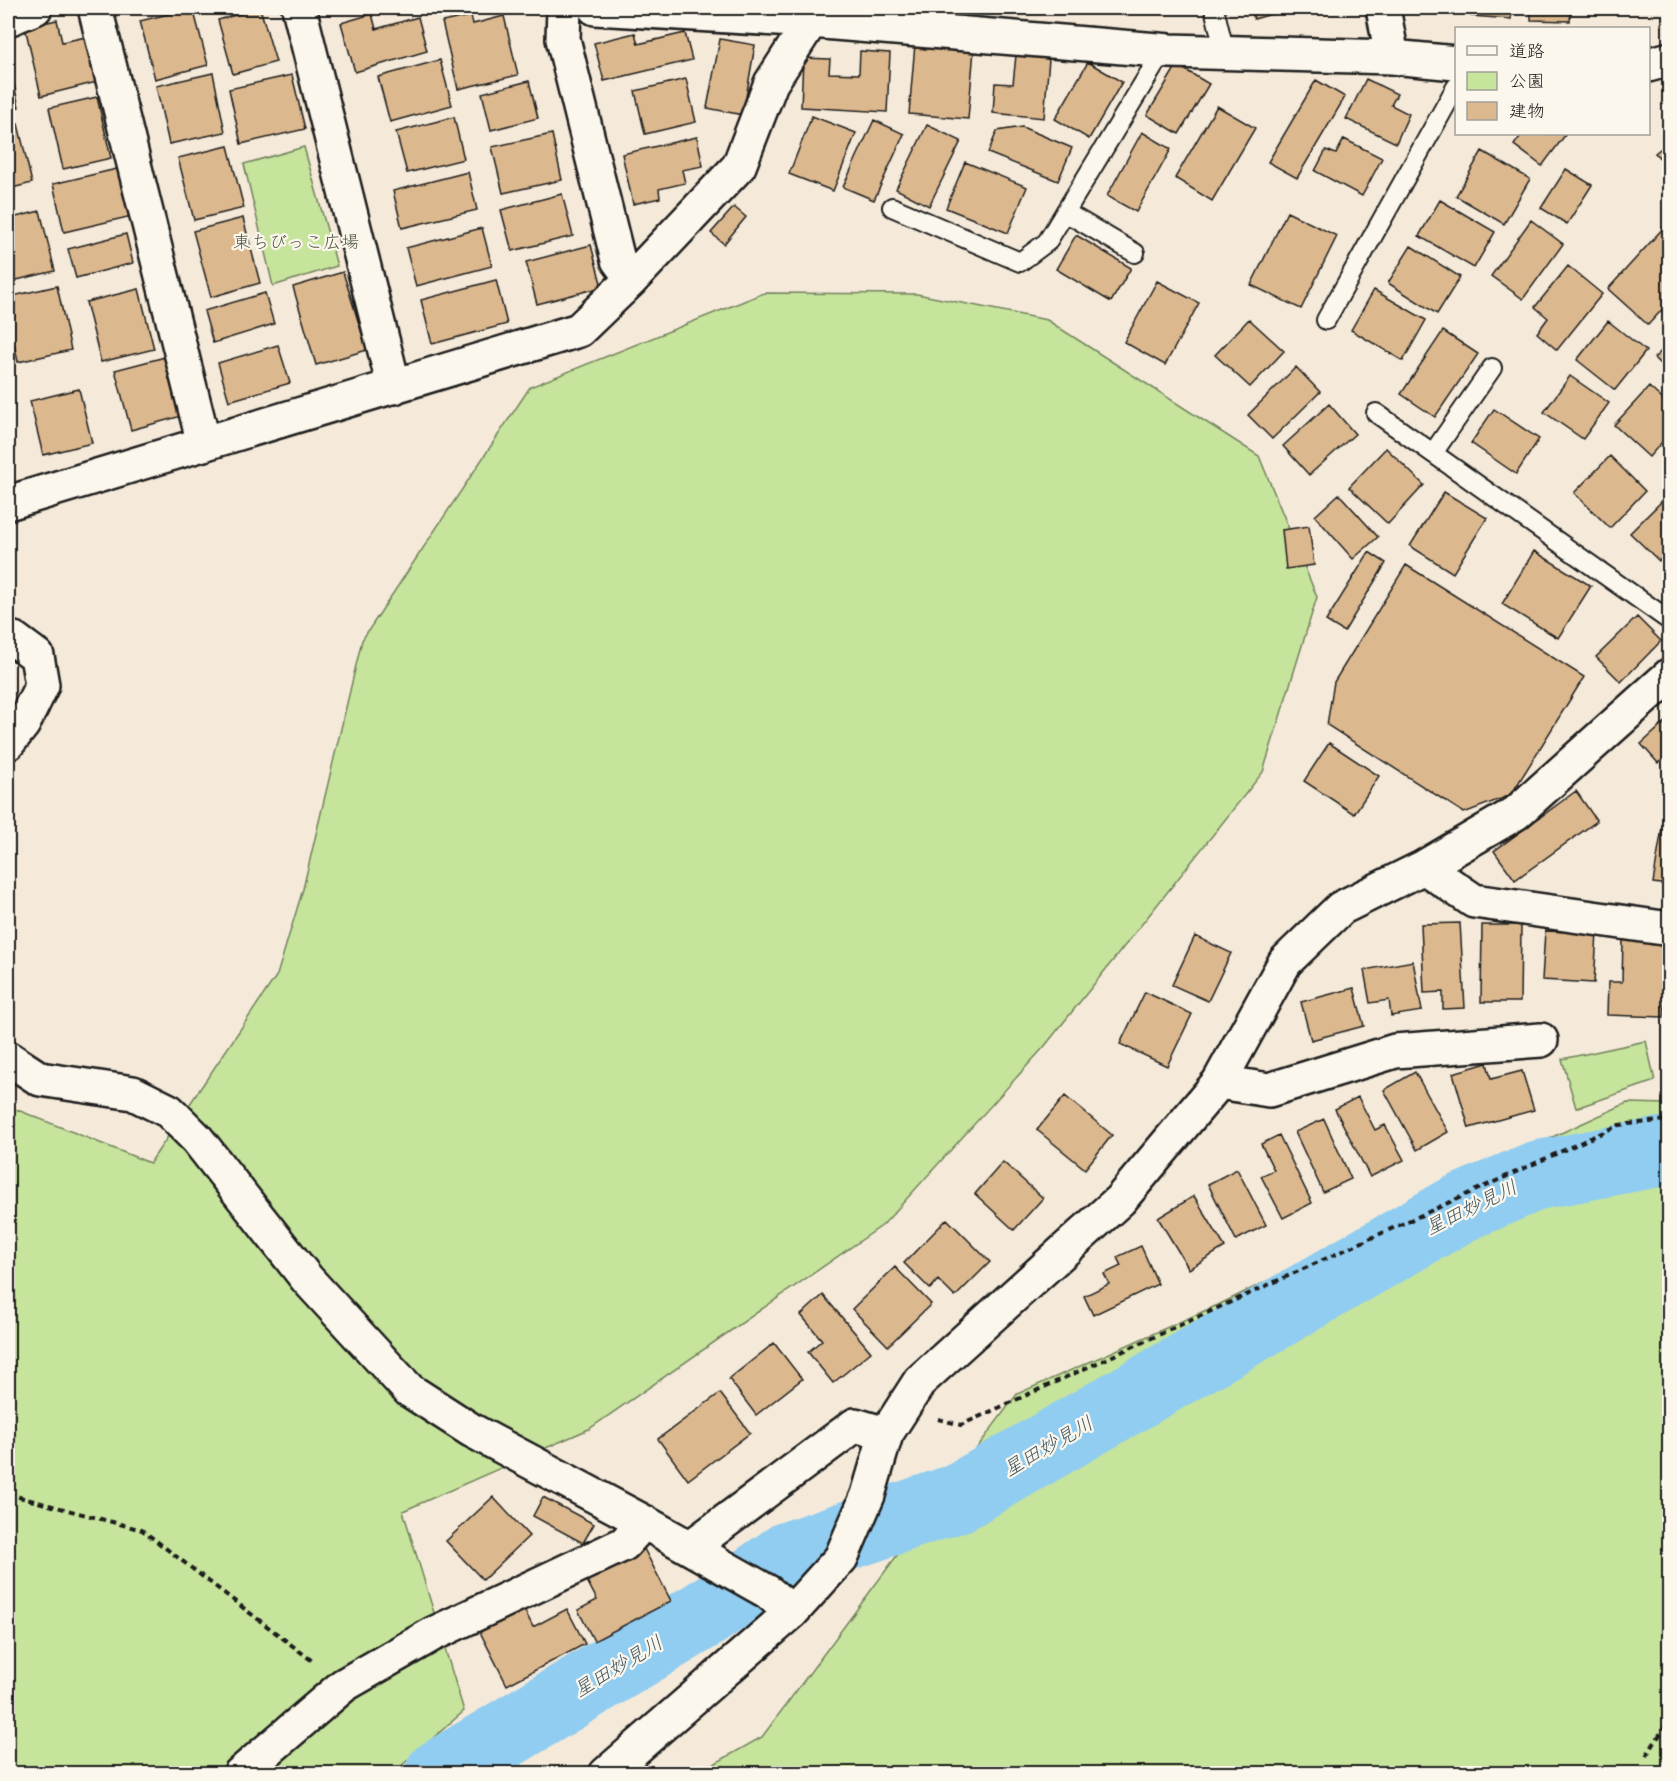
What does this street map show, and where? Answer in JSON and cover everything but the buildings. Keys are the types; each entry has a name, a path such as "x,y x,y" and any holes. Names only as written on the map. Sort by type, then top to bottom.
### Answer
{"street":[{"path":"8,18 35,8"},
{"path":"95,8 204,444"},
{"path":"299,8 394,387"},
{"path":"564,8 563,39 574,85 618,260 632,279"},
{"path":"596,8 811,21 1163,51 1392,57 1455,63"},
{"path":"1383,8 1392,57"},
{"path":"10,493 204,444 579,330 632,279 739,166 771,83 811,21"},
{"path":"1650,64 1670,59"},
{"path":"8,638 14,639 37,656 42,685 23,724 8,743"},
{"path":"606,1773 780,1602 841,1558 868,1495 894,1421 920,1382 1120,1200 1219,1082 1285,962 1341,908 1424,867 1516,813 1670,675"},
{"path":"1424,867 1474,901 1670,929"},
{"path":"1219,1082 1269,1090 1395,1051 1541,1040"},
{"path":"8,1058 40,1079 133,1094 170,1111 197,1139 307,1279 409,1390 471,1430 691,1547 780,1602"},
{"path":"691,1547 855,1425 894,1421"},
{"path":"240,1773 344,1685 433,1634 624,1544 644,1522"}],"lane":[{"path":"1214,8 1225,53"},
{"path":"892,207 1020,262 1047,242 1163,51"},
{"path":"1326,320 1455,89"},
{"path":"1065,212 1135,253"},
{"path":"1433,453 1492,368"},
{"path":"1376,413 1670,621"}],"path":[{"path":"894,1421 961,1425 1619,1125 1670,1120"},
{"path":"8,1494 142,1530 344,1685"},
{"path":"1646,1756 1670,1719"}],"green space":[{"name":"東ちびっこ広場","path":"304,147 337,266 273,286 244,164"},
{"path":"764,293 917,294 1047,320 1259,456 1317,597 1263,772 1044,1047 883,1225 589,1429 403,1511 464,1711 393,1773 8,1773 8,1106 150,1163 277,975 303,889 362,640 530,387"},
{"path":"1646,1041 1655,1081 1576,1108 1562,1059"},
{"path":"1627,1103 1669,1104 1669,1773 698,1773 762,1737 1017,1394 1220,1304 1367,1232 1526,1149"}],"waterway":[{"name":"星田妙見川","path":"439,1774 706,1613 788,1556 958,1498 1459,1209 1538,1175 1670,1150"}]}
